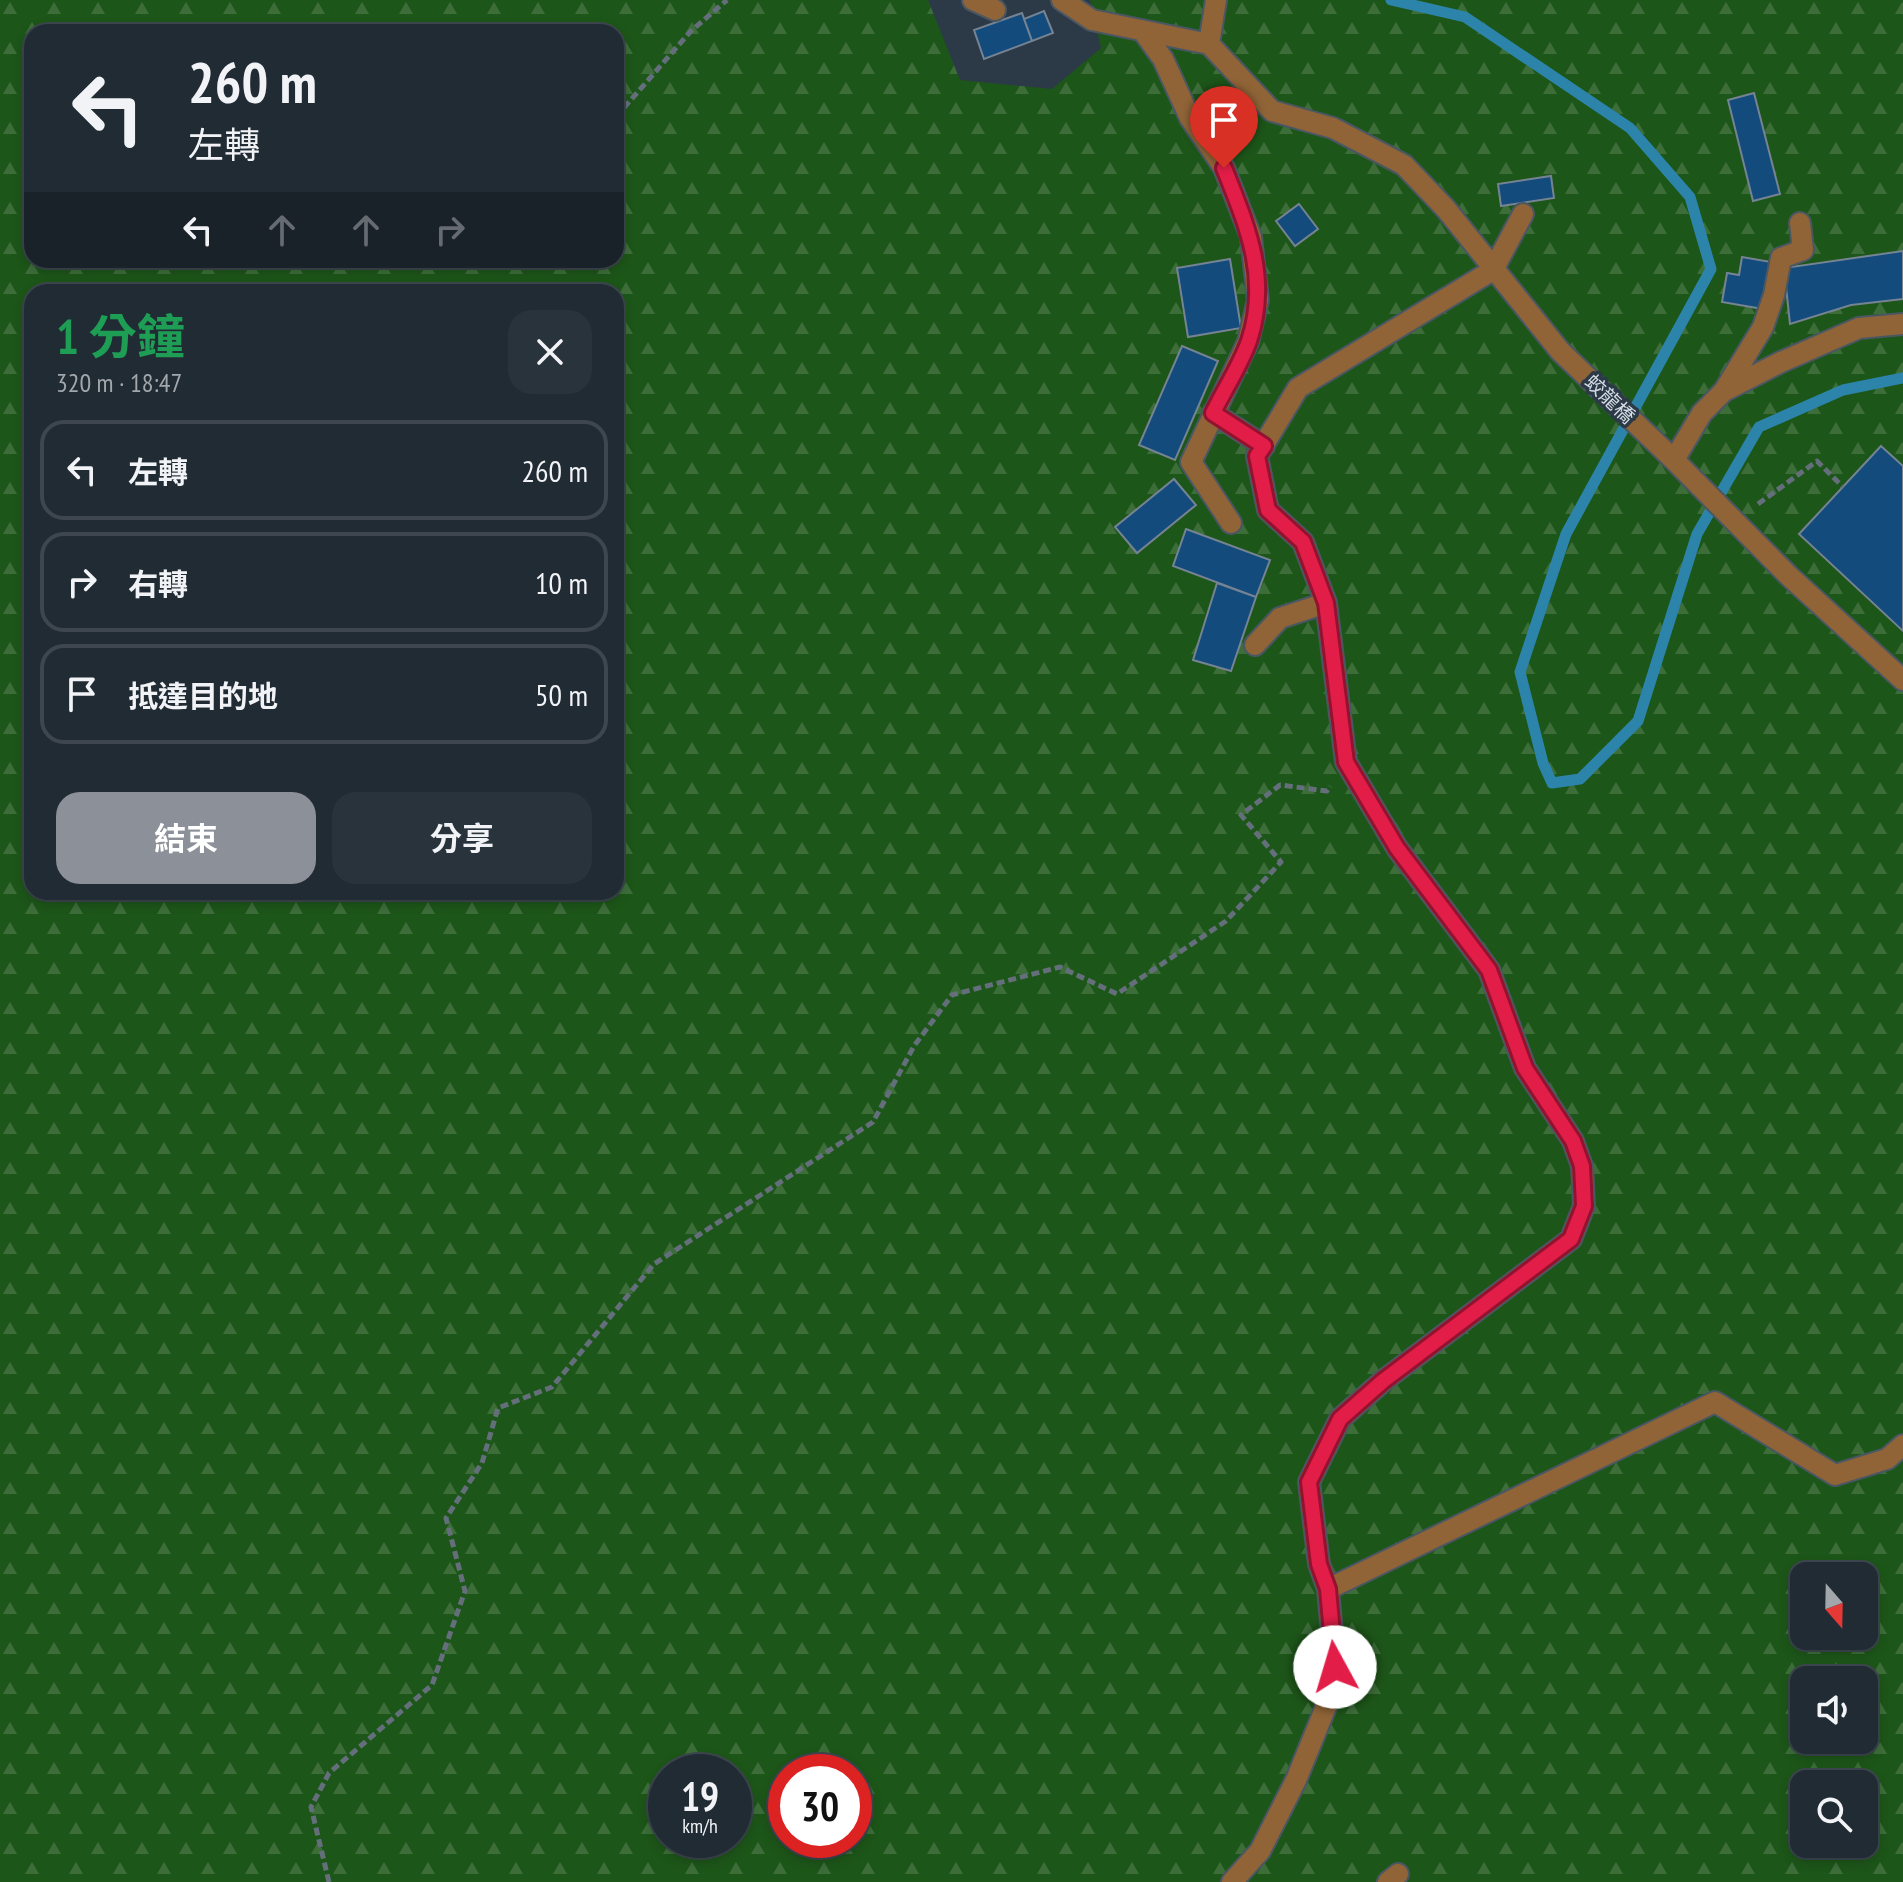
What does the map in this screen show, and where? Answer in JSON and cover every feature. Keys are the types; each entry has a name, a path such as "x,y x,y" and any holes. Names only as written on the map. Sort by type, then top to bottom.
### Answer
{"street":[{"path":"973,0 995,10"},
{"path":"1062,0 1092,20 1209,44 1216,0"},
{"path":"1142,30 1163,59 1190,118 1224,168 1251,237 1258,300 1248,342 1191,462 1231,523"},
{"name":"蛟龍橋","path":"1209,44 1272,111 1333,128 1404,165 1446,209 1560,351 1789,576 1903,680"},
{"path":"1232,1882 1260,1851 1296,1780 1330,1697 1335,1667 1328,1589 1319,1564 1309,1482 1340,1419 1383,1381 1571,1239 1584,1206 1582,1166 1573,1141 1525,1068 1489,970 1397,848 1346,762 1326,603 1303,542 1268,510 1257,456 1298,388 1493,270 1523,214"},
{"path":"1674,460 1702,413 1724,391 1763,327 1774,295 1781,258 1803,250 1800,223"},
{"path":"1724,391 1859,328 1903,324"},
{"path":"1213,413 1264,446"},
{"path":"1255,645 1280,618 1326,603"},
{"path":"1328,1589 1715,1402 1835,1475 1887,1459 1903,1445"}],"path":[{"path":"624,108 690,32 727,0"},
{"path":"1778,488 1817,461 1843,487"},
{"path":"329,1882 311,1807 329,1773 432,1685 465,1591 446,1518 482,1463 498,1408 552,1387 654,1264 873,1122 914,1046 952,995 1060,967 1117,994 1226,921 1281,862 1241,815 1280,785 1327,791 1346,762"}],"green space":[{"path":"0,0 928,0 960,80 1052,89 1101,48 1090,0 1903,0 1903,1882 0,1882"}],"building":[{"path":"1044,11 1053,33 1032,41 1024,19"},
{"path":"1022,13 1032,41 984,59 974,30"},
{"path":"1754,93 1780,194 1753,201 1728,100"},
{"path":"1551,176 1554,198 1501,206 1498,184"},
{"path":"1299,204 1318,229 1295,246 1276,221"},
{"path":"1903,251 1903,299 1851,305 1790,324 1784,268"},
{"path":"1742,257 1771,262 1763,309 1722,302 1727,273 1739,275"},
{"path":"1230,259 1241,328 1188,337 1177,268"},
{"path":"1182,346 1218,361 1175,460 1139,445"},
{"path":"1881,446 1903,466 1903,631 1799,534"},
{"path":"1174,479 1196,505 1137,553 1115,527"},
{"path":"1186,529 1270,560 1256,597 1173,566"},
{"path":"1217,583 1256,597 1231,671 1193,660"}],"waterway":[{"path":"1391,0 1465,17 1630,128 1690,197 1711,269 1566,534 1520,672 1543,763 1552,783 1580,779 1638,721 1697,534 1759,427 1843,390 1903,378"}],"route":[{"path":"1224,168 1251,237 1258,300 1248,342 1213,413 1264,446 1257,456 1268,510 1303,542 1326,603 1346,762 1397,848 1489,970 1525,1068 1573,1141 1582,1166 1584,1206 1571,1239 1383,1381 1340,1419 1309,1482 1319,1564 1328,1589 1335,1667"}]}
